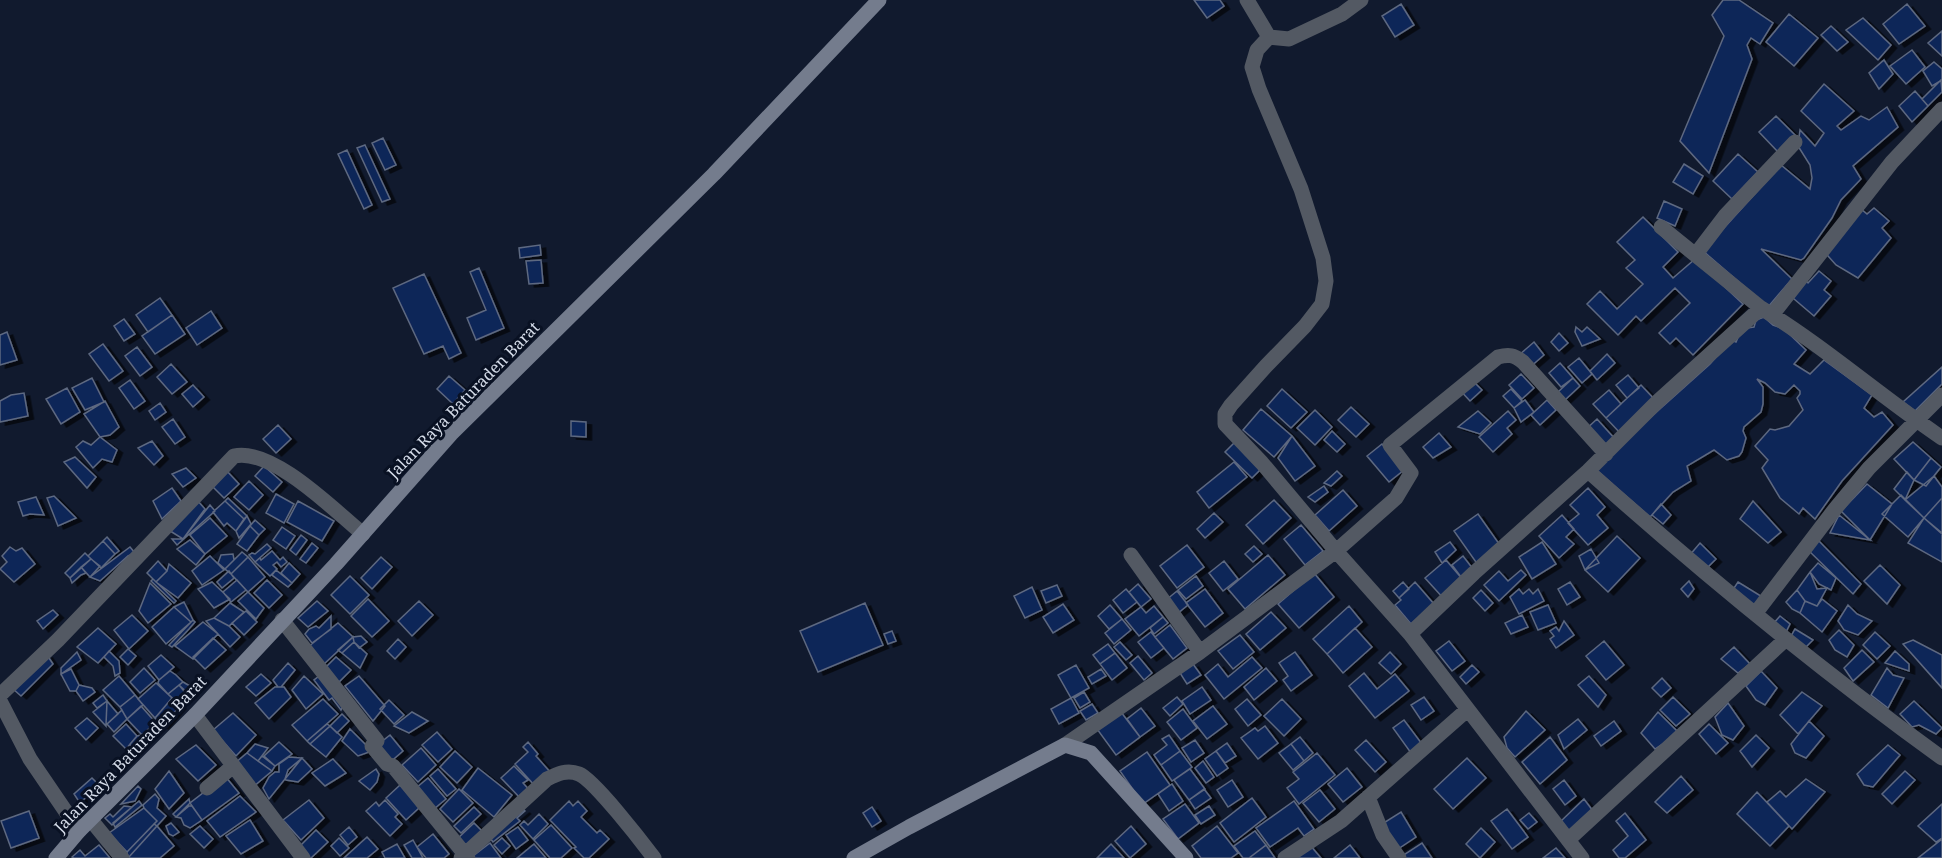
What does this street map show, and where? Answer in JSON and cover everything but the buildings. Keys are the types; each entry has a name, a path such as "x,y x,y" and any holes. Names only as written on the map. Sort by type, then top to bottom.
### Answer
{"street":[{"name":"Jalan Raya Baturaden Barat","path":"56,858 79,831 195,715 363,534 451,434 714,174 879,0"},
{"path":"1247,0 1269,37"},
{"path":"1269,37 1289,39 1342,14 1362,0"},
{"path":"1269,37 1257,50 1252,67 1301,189 1323,258 1326,281 1322,304 1305,326 1231,405 1225,414 1224,424 1262,463 1410,634 1582,858"},
{"path":"1410,634 1588,471 1658,402 1766,312 1892,162 1942,109"},
{"path":"1696,255 1725,216 1795,142"},
{"path":"1661,227 1766,312 1821,348 1916,421 1942,438"},
{"path":"854,858 1065,745 1200,652 1336,551 1396,498 1411,473 1390,445 1498,357 1507,354 1523,362 1606,454"},
{"path":"1755,614 1863,475 1942,395"},
{"path":"0,695 58,640 234,456 250,454 285,470 363,534"},
{"path":"1588,471 1644,522 1755,614 1942,758"},
{"path":"1131,555 1200,652"},
{"path":"282,620 377,741 372,746 387,764 393,765 465,857 547,779 564,771 579,774 594,786 654,858"},
{"path":"1568,840 1786,639"},
{"path":"0,701 30,759 79,831"},
{"path":"1285,858 1341,821 1467,710"},
{"path":"195,715 232,767 303,858"},
{"path":"1065,745 1091,753 1186,858"},
{"path":"207,788 232,767"},
{"path":"1368,797 1383,835 1399,858"},
{"path":"91,820 122,858"}]}
